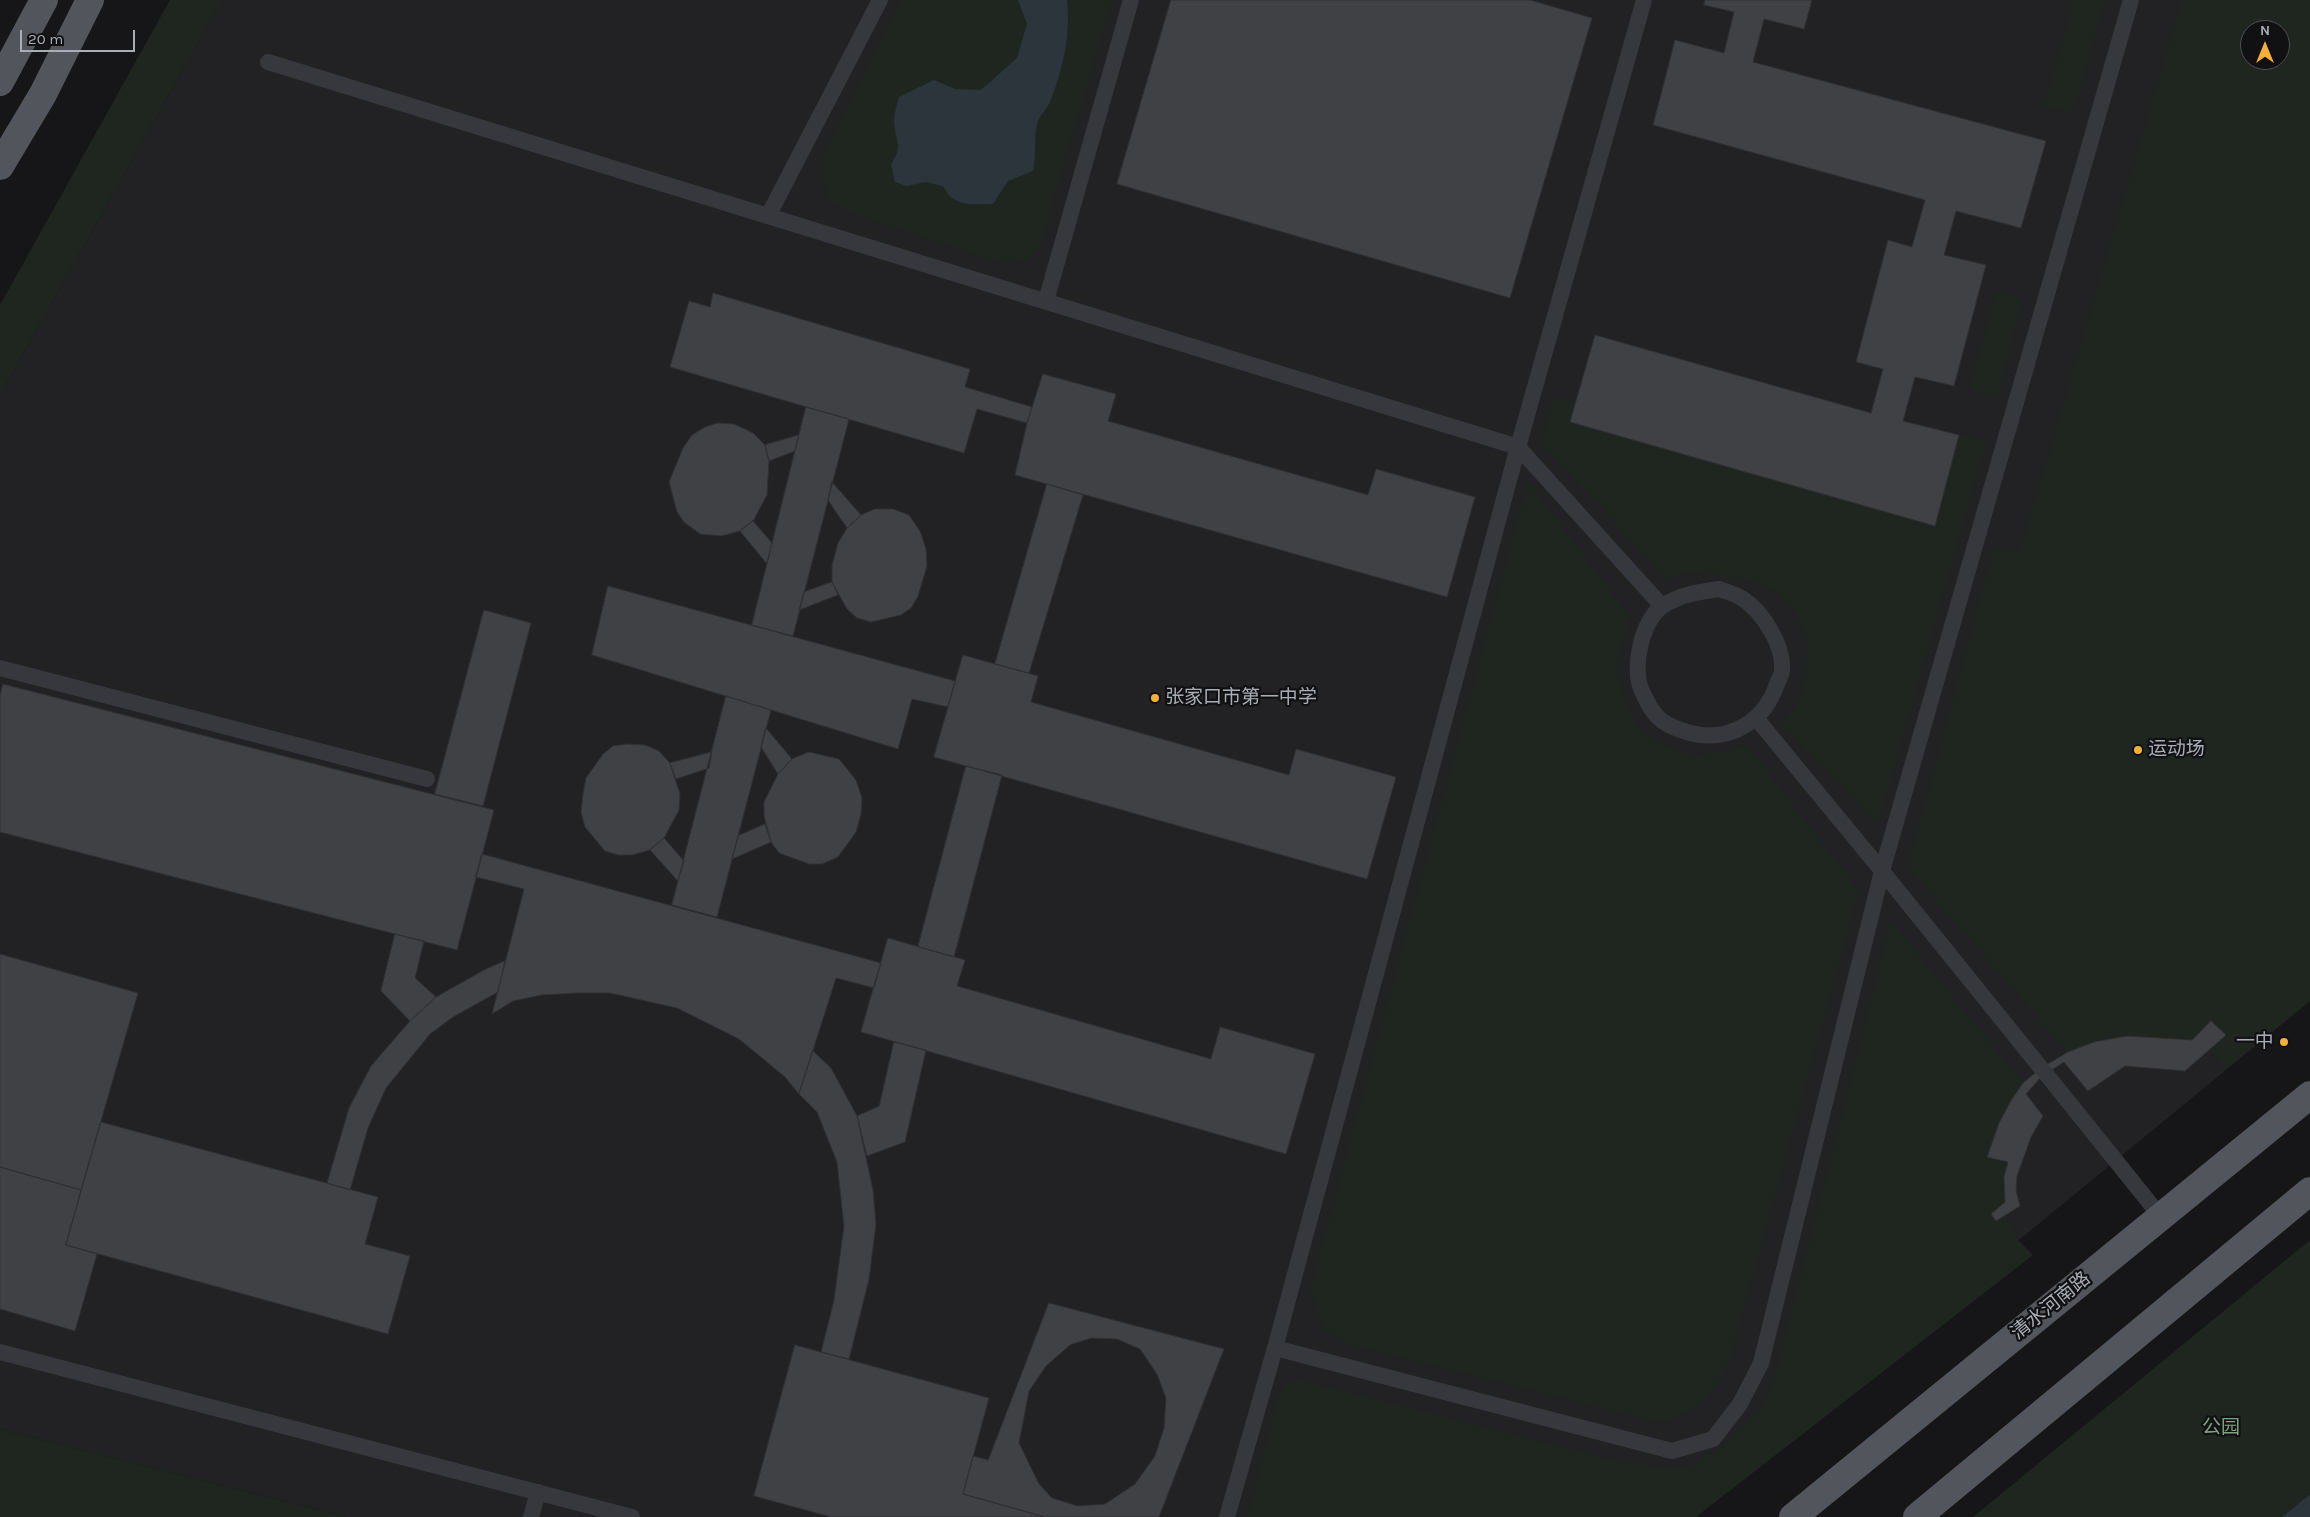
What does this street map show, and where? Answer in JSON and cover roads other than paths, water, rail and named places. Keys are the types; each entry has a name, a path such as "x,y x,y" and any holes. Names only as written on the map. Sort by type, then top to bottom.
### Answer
{"main road":[{"path":"0,82 44,0"},
{"path":"0,166 44,94 90,0"},
{"name":"清水河南路","path":"1792,1517 2310,1095"},
{"path":"1916,1517 2310,1190"}],"lane":[{"path":"768,216 880,0"},
{"path":"1046,301 1131,0"},
{"path":"1228,1517 1518,447 1644,0"},
{"path":"1275,1348 1672,1451 1713,1439 1740,1404 1761,1363 1882,871 2130,0"},
{"path":"268,62 1518,447 1662,606"},
{"path":"1719,589 1742,598 1760,613 1777,641 1782,670 1771,701 1756,718 1732,733 1702,737 1672,728 1652,712 1638,683 1638,653 1649,624 1662,606 1687,594 1719,589"},
{"path":"0,668 428,778"},
{"path":"1756,718 2161,1217"},
{"path":"0,1352 632,1517"},
{"path":"531,1517 538,1492"}],"place":[{"name":"张家口市第一中学","path":"1155,698"},
{"name":"运动场","path":"2138,750"},
{"name":"一中","path":"2284,1042"}],"park label":[{"name":"公园","path":"2221,1428"}]}
